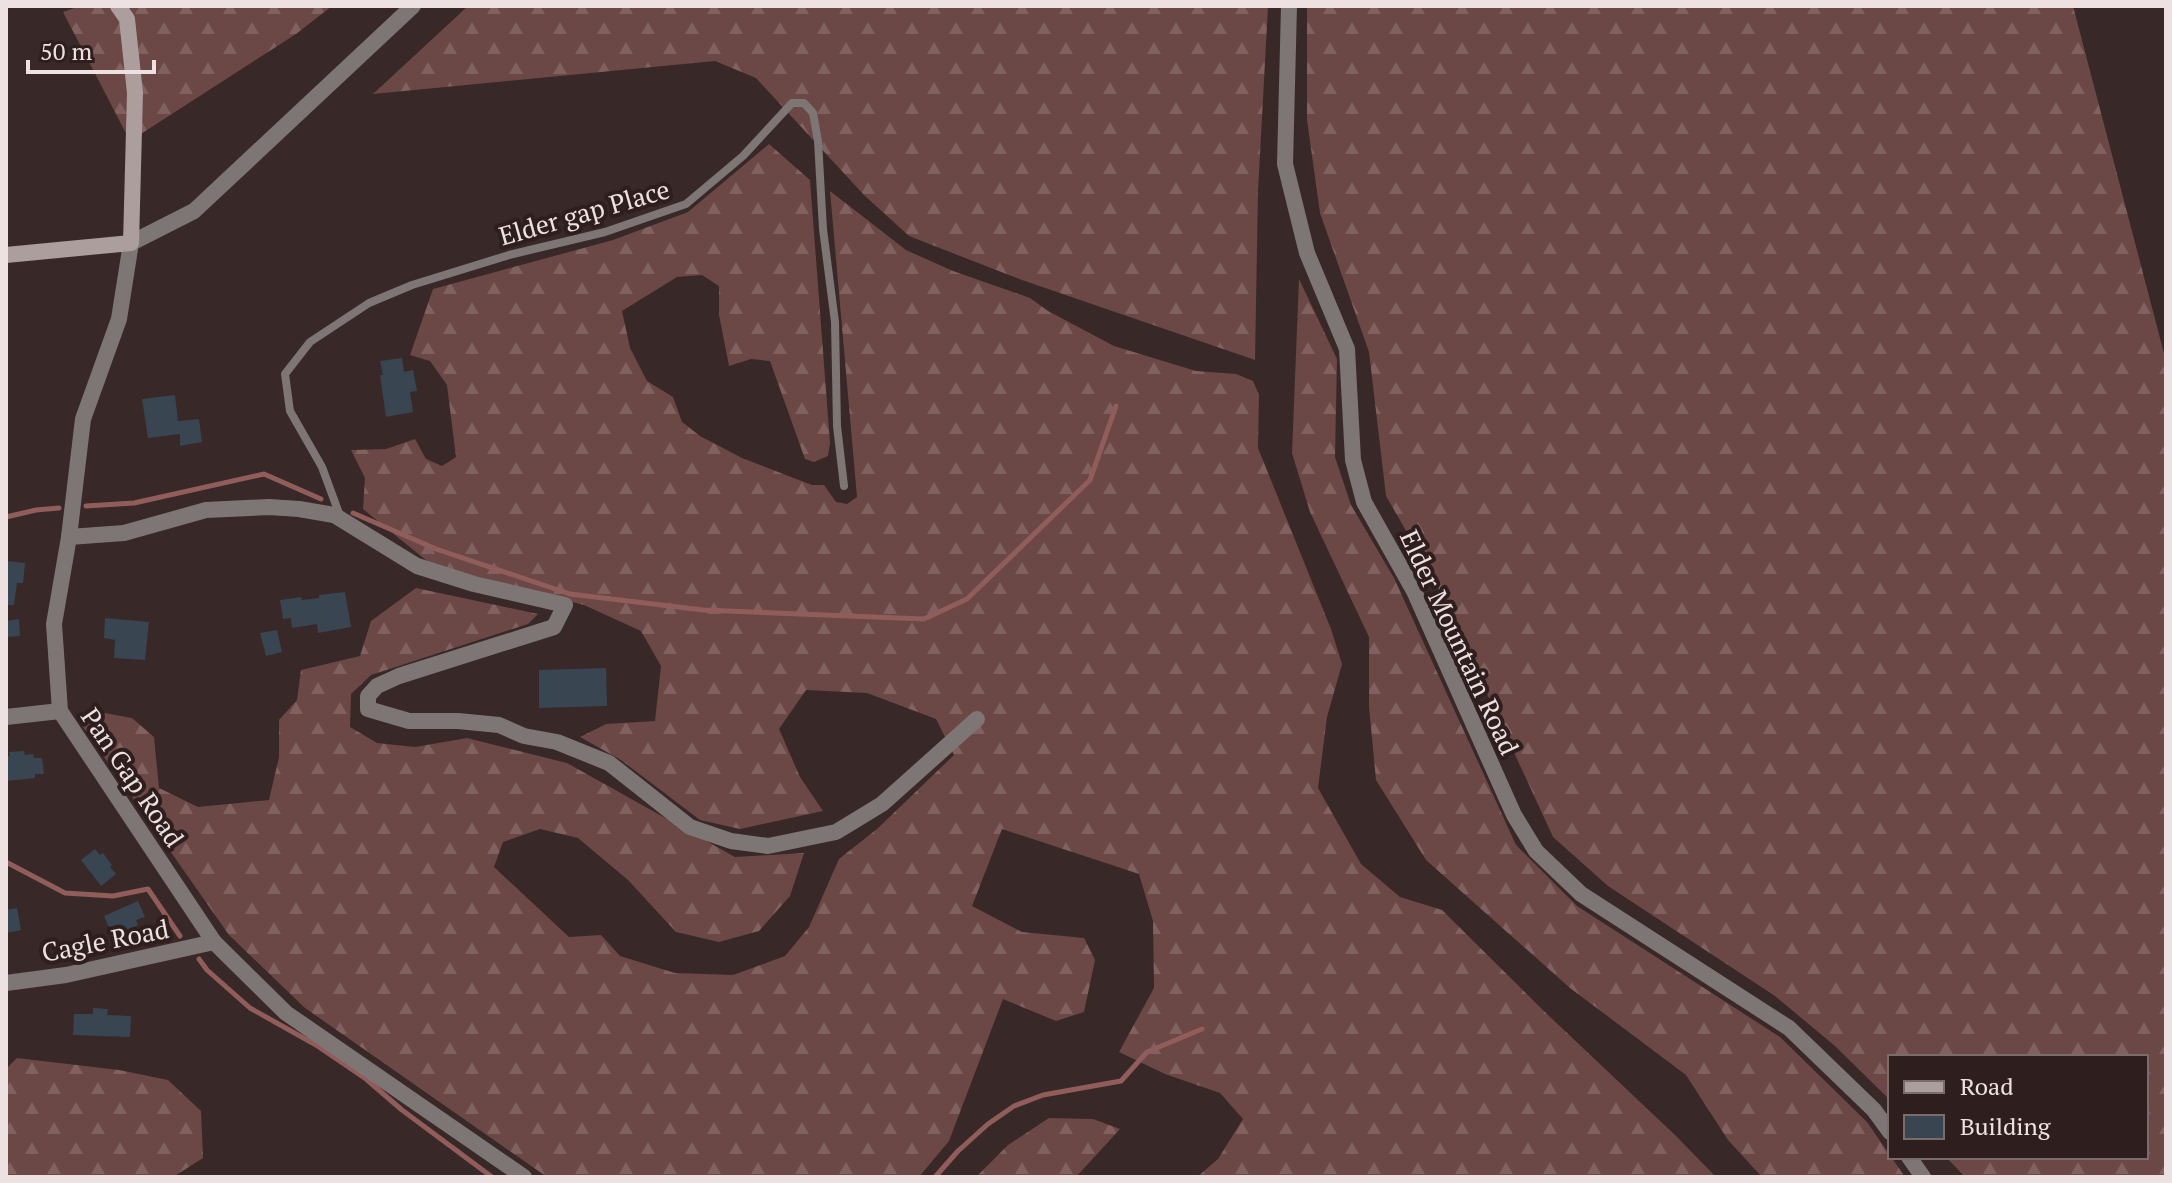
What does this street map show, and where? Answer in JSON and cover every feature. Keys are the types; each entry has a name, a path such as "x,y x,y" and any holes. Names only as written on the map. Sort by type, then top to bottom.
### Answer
{"street":[{"path":"118,6 127,19 135,93 131,243"},
{"path":"6,255 131,243 194,211 413,6"},
{"name":"Elder Mountain Road","path":"1289,6 1285,164 1307,253 1347,349 1353,460 1364,502 1414,591 1514,815 1536,851 1581,894 1789,1028 1874,1110 1888,1129"},
{"name":"Pan Gap Road","path":"131,243 119,319 83,419 69,537 54,624 60,711 214,942 286,1013 524,1177"},
{"path":"69,537 124,533 206,510 299,509 334,515 417,566 474,584 565,605 554,627 399,676 377,686 368,696 368,709 409,721 499,725 524,736 557,742 609,763 690,827 731,841 768,846 836,832 882,804 977,719"},
{"path":"6,717 60,711"},
{"name":"Cagle Road","path":"6,983 66,975 214,942"},
{"path":"1910,1159 1923,1177"}],"lane":[{"name":"Elder gap Place","path":"342,520 322,467 290,411 285,374 310,342 369,303 412,285 509,255 605,232 686,204 743,156 792,103 804,103 813,113 818,141 823,229 835,322 837,426 844,486"}],"green space":[{"path":"80,6 332,6 296,34 130,141 63,12"},
{"path":"468,6 1268,6 1258,191 1255,360 1019,279 909,236 864,195 756,78 715,61 373,94"},
{"path":"1307,6 2073,6 2166,361 2166,1177 1965,1177 1948,1159 2148,1159 2148,1055 1888,1055 1888,1098 1835,1046 1775,996 1608,886 1553,837 1435,581 1386,496 1369,352 1320,213 1307,120"},
{"path":"769,144 810,180 830,443 828,456 814,462 805,459 770,361 751,359 729,366 719,315 719,286 702,275 677,277 622,311 630,348 647,381 673,397 682,422 700,436 742,458 812,485 824,485 836,502 847,504 857,497 830,191 906,250 953,271 1030,298 1114,346 1196,371 1236,374 1253,381 1259,395 1258,448 1331,629 1342,664 1327,717 1318,788 1361,864 1400,897 1442,910 1716,1177 1197,1177 1218,1159 1243,1119 1220,1093 1165,1074 1119,1052 1154,988 1153,921 1139,874 1002,829 972,906 1022,932 1084,938 1095,960 1084,1012 1056,1021 1003,999 949,1141 919,1177 547,1177 305,1008 229,935 81,724 99,712 132,718 154,737 159,788 198,807 269,800 279,757 279,720 297,700 301,670 360,656 371,621 416,588 538,614 528,624 371,675 351,694 350,727 377,743 415,747 467,738 567,763 735,857 804,853 790,896 759,931 719,942 676,932 628,880 578,838 540,829 503,842 494,867 569,937 601,935 620,956 675,973 733,975 785,956 809,927 839,859 877,829 954,755 936,719 867,693 806,690 779,729 800,777 823,811 740,829 700,820 621,760 580,737 606,724 655,721 661,666 641,631 584,605 432,565 363,509 365,478 351,450 386,449 415,439 426,459 442,466 456,457 447,385 430,361 410,355 433,289 613,240 688,212"},
{"path":"1299,279 1337,359 1335,457 1351,505 1394,578 1516,845 1577,906 1780,1037 1867,1122 1888,1152 1888,1159 1893,1159 1905,1177 1762,1177 1728,1140 1686,1075 1570,988 1426,860 1376,780 1369,707 1369,637 1310,512 1292,453"},
{"path":"17,1058 119,1070 168,1080 201,1111 203,1158 173,1177 6,1177 6,1069"},
{"path":"1049,1118 1093,1119 1120,1129 1076,1177 976,1177 1008,1145"}],"building":[{"path":"402,358 404,372 413,370 417,391 410,392 413,412 386,417 380,361"},
{"path":"175,395 178,421 199,419 202,442 180,446 180,434 148,438 142,399"},
{"path":"6,561 25,563 23,583 17,583 14,605 6,605"},
{"path":"345,592 351,627 318,633 317,624 292,628 291,618 283,619 280,600 319,598 319,595"},
{"path":"105,618 149,622 145,660 114,658 115,640 104,638"},
{"path":"19,619 20,636 6,637 6,621"},
{"path":"277,630 282,652 266,656 260,633"},
{"path":"606,668 607,706 539,708 539,670"},
{"path":"24,751 25,755 42,758 44,774 6,781 6,756 10,756 9,752"},
{"path":"95,849 100,855 103,853 116,874 101,886 81,860"},
{"path":"138,901 145,917 136,920 138,925 111,932 104,916"},
{"path":"17,908 21,930 6,933 6,910"},
{"path":"93,1008 108,1009 107,1015 131,1016 130,1037 73,1035 74,1014 93,1014"}],"waterway":[{"path":"353,513 436,549 570,594 703,610 924,619 967,599 1090,480 1116,406"},
{"path":"86,506 134,503 264,474 321,499"},
{"path":"6,517 59,508"},
{"path":"6,862 65,893 113,896 148,889 180,936"},
{"path":"199,959 250,1008 316,1045 366,1079 492,1177"},
{"path":"935,1177 988,1124 1014,1106 1043,1095 1121,1081 1147,1052 1202,1029"}]}
